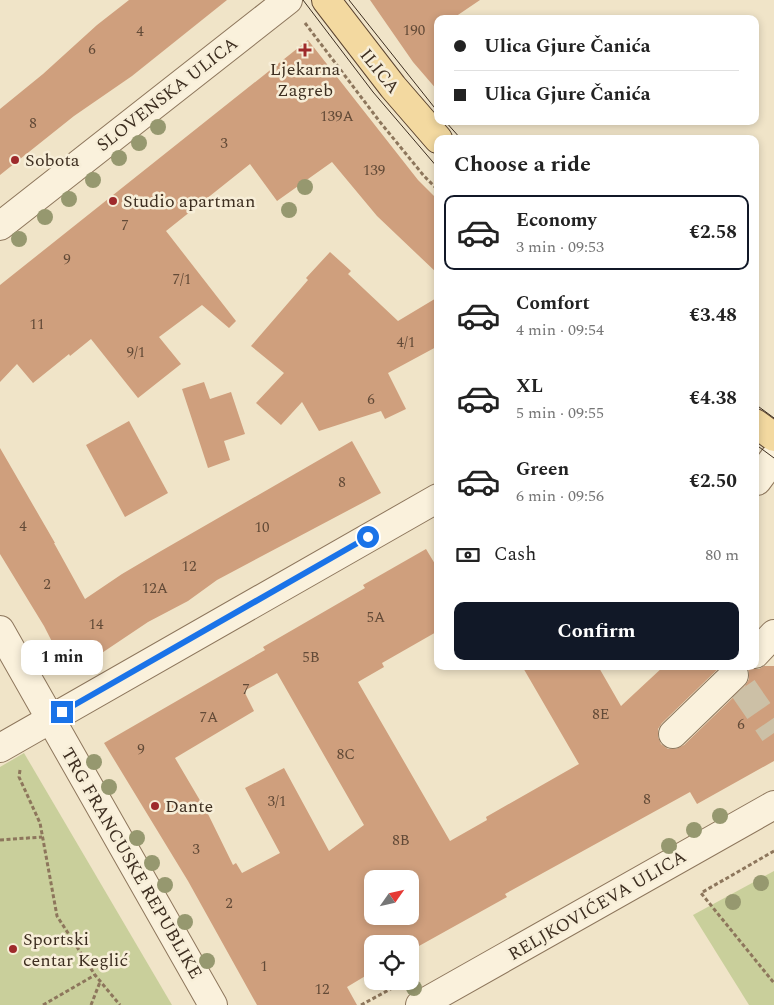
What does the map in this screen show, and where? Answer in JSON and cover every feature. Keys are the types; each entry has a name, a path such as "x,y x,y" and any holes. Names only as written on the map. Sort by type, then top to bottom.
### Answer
{"main road":[{"name":"ILICA","path":"326,0 393,87 435,135"},
{"path":"759,427 774,437"}],"street":[{"name":"SLOVENSKA ULICA","path":"0,226 288,0"},
{"path":"759,477 774,458"},
{"path":"0,748 434,500"},
{"name":"TRG FRANCUSKE REPUBLIKE","path":"0,630 213,1005"},
{"path":"759,650 774,634"},
{"path":"673,734 740,676"},
{"name":"RELJKOVIĆEVA ULICA","path":"420,1005 774,805"}],"path":[{"path":"20,769 19,777 40,823 57,916 94,975 120,1005"},
{"path":"0,840 42,837"},
{"path":"774,851 701,893 774,983"},
{"path":"43,1005 94,975"},
{"path":"91,1005 100,982"},
{"path":"361,1005 388,990"}],"green space":[{"path":"24,753 172,1005 0,1005 0,767"},
{"path":"774,871 774,1005 749,1005 693,915"}],"building":[{"path":"129,0 227,0 132,76 74,116 0,175 0,109 43,74 97,25"},
{"path":"370,0 480,0 458,15 434,15 434,86 413,62"},
{"path":"308,40 418,180 434,196 434,270 377,216 332,162 277,201 250,164 166,231 236,321 229,328 202,305 159,337 181,364 138,398 91,339 33,383 17,364 0,382 0,285"},
{"path":"330,252 351,271 348,274 398,321 434,299 434,348 388,373 406,409 385,419 381,411 319,431 302,402 281,425 256,403 284,373 251,346 308,280 306,278"},
{"path":"204,382 210,399 231,392 245,434 224,441 230,460 208,468 182,389"},
{"path":"129,421 168,493 125,517 86,445"},
{"path":"352,441 381,493 217,580 188,601 148,622 69,675 44,626 0,554 0,448 85,599 122,574"},
{"path":"426,549 434,562 434,633 382,663 384,667 358,682 450,841 487,820 486,817 579,764 524,670 600,670 621,706 660,670 717,670 658,729 658,737 661,744 668,749 676,749 684,745 745,686 749,679 748,670 759,670 764,666 774,666 774,761 697,804 690,792 505,894 507,897 419,946 419,935 364,935 364,977 347,987 357,1005 257,1005 188,881 104,743 265,650 263,647 365,588 363,585","holes":["277,673 364,825 329,851 284,768 245,788 280,853 242,873 236,863 233,865 208,814 175,758 254,711 244,691"]}],"tunnel":[{"path":"743,688 774,733"}],"tram line":[{"path":"303,0 373,92 434,163"},
{"path":"349,0 434,107"},
{"path":"449,125 457,135"},
{"path":"759,407 774,418"},
{"path":"759,447 774,458"}],"place":[{"name":"Ljekarna Zagreb","path":"305,50"},
{"name":"Sobota","path":"15,160"},
{"name":"Studio apartman","path":"113,201"},
{"name":"Dante","path":"155,806"},
{"name":"Sportski centar Keglić","path":"13,949"}],"route":[{"path":"62,712 368,537"}]}
